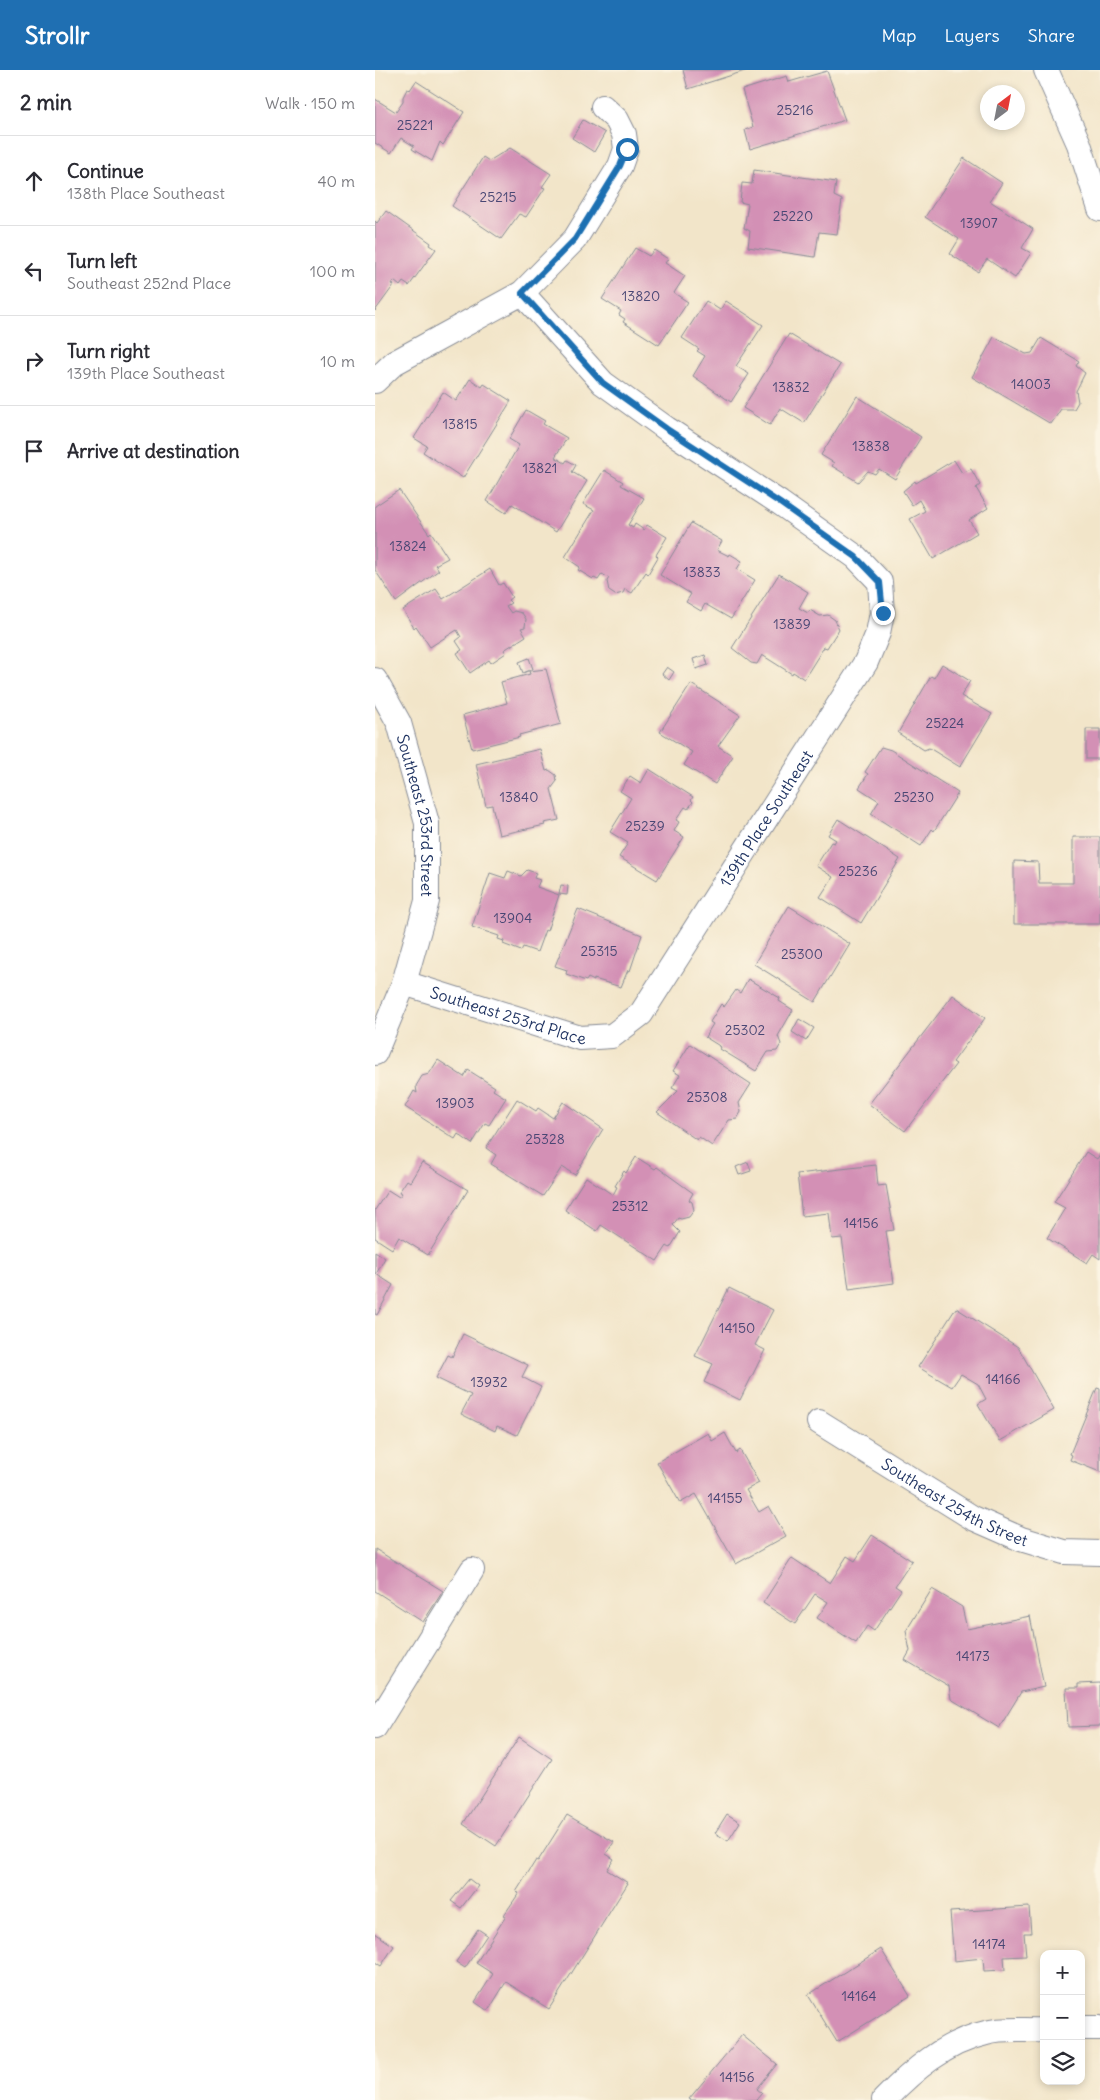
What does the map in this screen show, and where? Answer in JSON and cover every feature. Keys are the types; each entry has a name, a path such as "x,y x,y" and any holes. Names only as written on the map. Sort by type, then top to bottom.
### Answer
{"street":[{"path":"1046,70 1079,144 1100,209"},
{"path":"375,381 394,363 522,293 575,239 620,166 627,149 624,134 617,120 603,107"},
{"name":"139th Place Southeast","path":"522,293 603,383 667,429 849,551 880,582 883,613 878,633 866,662 641,1014 612,1036"},
{"name":"Southeast 253rd Street","path":"375,680 399,723 427,823 427,901 404,983 375,1053"},
{"name":"Southeast 253rd Place","path":"404,983 580,1038 612,1036"},
{"name":"Southeast 254th Street","path":"819,1422 973,1518 1021,1539 1064,1552 1100,1553"},
{"path":"375,1727 472,1570"},
{"path":"1085,2028 1100,2028"},
{"path":"883,2100 904,2078 945,2049 986,2032 1040,2030"}],"building":[{"path":"683,70 748,70 688,89"},
{"path":"827,71 845,120 750,149 745,130 753,127 742,90 787,76 789,82"},
{"path":"416,81 464,112 443,145 440,142 432,161 412,149 414,146 401,138 391,153 375,143 375,99 396,112 403,102 407,89 410,90"},
{"path":"583,120 605,133 594,152 572,138"},
{"path":"510,148 551,174 542,187 545,188 526,217 519,214 501,239 452,206 483,157 489,161"},
{"path":"964,158 1002,183 990,201 1033,229 1022,248 1031,253 1015,278 987,259 978,272 950,254 959,239 925,217"},
{"path":"754,170 836,182 834,196 842,200 837,234 819,232 815,257 748,247 750,231 744,228 748,204 740,202 742,183 752,184"},
{"path":"386,211 431,243 430,245 436,249 409,286 403,282 400,286 394,281 392,284 394,285 375,311 375,221 377,223"},
{"path":"635,248 649,256 654,250 668,259 665,263 685,276 674,293 688,302 659,345 623,322 625,319 619,315 621,311 602,299"},
{"path":"706,301 720,310 726,301 763,325 736,366 749,374 731,402 693,376 705,356 697,351 699,349 682,338"},
{"path":"789,334 840,365 804,423 780,408 770,425 743,408"},
{"path":"994,337 1026,354 1032,353 1041,338 1079,361 1076,366 1085,373 1076,391 1078,402 1074,409 1061,409 1051,424 972,377"},
{"path":"470,379 482,387 484,384 511,401 463,478 423,452 427,446 414,438 443,392 456,401"},
{"path":"857,396 921,437 895,479 879,469 875,474 868,471 858,482 832,466 834,463 821,455"},
{"path":"526,410 545,421 543,424 567,438 555,457 565,463 567,460 576,465 572,472 587,481 556,532 512,504 506,513 487,501 519,445 509,439"},
{"path":"954,460 962,473 971,469 980,485 976,488 988,508 969,520 977,533 933,559 910,519 925,511 919,500 912,505 903,491 915,481 916,483"},
{"path":"604,470 623,482 621,485 644,498 628,525 633,528 635,524 644,530 647,525 667,537 656,555 658,557 648,574 646,572 632,593 625,589 623,593 615,595 609,591 607,581 609,578 602,574 598,580 593,579 578,570 580,567 565,557 594,510 583,504"},
{"path":"399,490 448,558 435,565 439,570 396,602 375,570 375,506"},
{"path":"691,523 722,541 717,550 729,556 730,554 742,561 737,569 755,580 731,619 705,604 701,611 686,602 691,594 660,575"},
{"path":"490,569 499,585 503,583 512,597 508,600 511,603 506,606 511,613 514,611 522,613 526,619 525,627 521,628 526,636 504,650 506,653 491,663 489,660 470,673 457,653 462,650 456,641 461,637 457,630 430,647 416,626 414,628 403,610 436,589 443,599"},
{"path":"779,574 808,592 799,608 808,613 810,610 820,616 828,615 835,620 839,629 827,648 824,647 804,679 793,672 792,674 762,655 757,664 751,663 732,648"},
{"path":"705,655 708,665 696,669 693,659"},
{"path":"529,658 533,669 523,673 519,662"},
{"path":"942,664 970,681 961,696 992,714 960,767 929,748 924,750 898,733 931,676 934,678"},
{"path":"667,667 674,672 669,680 662,674"},
{"path":"546,669 561,724 472,749 463,715 507,703 501,682 530,674 529,671"},
{"path":"691,684 740,715 718,746 733,756 715,784 684,765 692,752 660,732"},
{"path":"1086,729 1100,729 1100,759 1086,759"},
{"path":"881,747 891,750 958,793 934,831 932,829 921,846 871,814 879,801 859,788 868,774 865,772"},
{"path":"540,749 546,771 549,770 556,775 557,781 551,789 559,820 499,835 492,805 486,806 476,764"},
{"path":"649,769 693,797 691,800 693,802 688,809 685,807 676,820 679,822 674,831 684,837 657,880 619,857 628,843 610,832 631,798 620,791 630,776 641,783"},
{"path":"838,819 900,859 861,923 820,897 833,877 816,866 831,842 834,843 836,840 828,835"},
{"path":"1073,837 1100,837 1100,924 1014,924 1014,861 1038,862 1039,883 1073,883"},
{"path":"527,870 536,873 534,878 540,880 537,887 559,895 547,931 545,930 537,952 523,947 521,951 503,944 504,941 498,939 499,936 472,927 490,873 505,878 508,871 521,876"},
{"path":"561,885 568,886 567,895 559,894"},
{"path":"789,906 850,944 815,1002 754,964"},
{"path":"578,909 642,935 630,971 628,970 621,987 594,979 594,981 588,978 586,981 566,974 567,970 555,966"},
{"path":"748,979 780,998 779,1001 793,1010 778,1036 781,1044 777,1051 768,1052 756,1071 720,1049 721,1047 705,1037 713,1024 710,1022 721,1004 724,1007 736,990 740,993"},
{"path":"953,995 985,1018 953,1062 956,1064 905,1131 869,1104"},
{"path":"799,1019 814,1028 806,1041 792,1032"},
{"path":"690,1044 751,1084 739,1103 741,1112 737,1119 729,1120 712,1146 699,1137 697,1140 657,1112 678,1091 672,1088 680,1075 673,1071"},
{"path":"438,1060 464,1077 468,1070 495,1087 493,1090 506,1098 489,1125 485,1123 472,1144 458,1134 455,1139 405,1107 414,1091 417,1093 416,1086 422,1076 429,1074"},
{"path":"517,1099 536,1111 538,1108 553,1118 563,1102 603,1129 575,1175 562,1167 543,1196 491,1164 496,1155 486,1148"},
{"path":"1086,1152 1097,1159 1100,1154 1100,1259 1093,1254 1087,1263 1047,1238 1065,1208 1054,1202"},
{"path":"636,1157 655,1169 657,1167 693,1193 689,1200 692,1202 694,1210 689,1217 678,1218 673,1225 680,1232 670,1248 667,1246 657,1261 601,1225 597,1231 565,1210 586,1177 613,1195 617,1187 615,1186 624,1171 626,1173"},
{"path":"422,1162 468,1190 428,1255 399,1237 392,1249 375,1238 375,1210 388,1190 399,1197 402,1193 399,1192 407,1180 410,1182"},
{"path":"748,1162 751,1171 739,1175 736,1167"},
{"path":"876,1165 878,1186 886,1185 894,1230 886,1231 894,1283 849,1289 842,1238 832,1239 829,1213 802,1216 797,1174"},
{"path":"375,1251 385,1258 376,1274 393,1285 377,1315 375,1314"},
{"path":"729,1288 773,1310 755,1345 765,1350 740,1400 704,1382 713,1364 695,1356"},
{"path":"956,1308 1018,1347 1054,1410 1000,1441 978,1404 986,1399 978,1384 961,1374 952,1387 918,1367"},
{"path":"463,1334 528,1365 522,1377 541,1387 517,1435 497,1426 495,1431 461,1414 471,1395 436,1378 448,1355 452,1357"},
{"path":"1097,1388 1100,1389 1100,1472 1070,1460 1072,1455 1070,1454"},
{"path":"708,1433 712,1441 725,1433 736,1453 740,1450 759,1483 746,1490 759,1512 769,1506 786,1536 736,1564 696,1494 680,1503 657,1462"},
{"path":"872,1535 912,1561 895,1586 901,1590 874,1631 867,1626 856,1643 817,1618 828,1602 815,1594 795,1624 763,1603 792,1558 830,1583 847,1556 855,1561"},
{"path":"375,1549 443,1591 423,1622 375,1591"},
{"path":"932,1589 962,1607 967,1629 1030,1616 1044,1687 1021,1692 999,1728 951,1699 949,1686 905,1660 910,1651 906,1631"},
{"path":"1100,1683 1100,1726 1068,1727 1066,1688 1078,1688 1078,1684"},
{"path":"519,1737 552,1759 496,1846 463,1824"},
{"path":"727,1814 740,1822 728,1841 715,1833"},
{"path":"567,1815 614,1842 606,1854 614,1859 607,1870 628,1883 549,2009 506,1982 488,2011 475,2002 493,1974 476,1963 519,1893 516,1892"},
{"path":"469,1879 478,1886 461,1908 451,1901"},
{"path":"1029,1907 1031,1933 1024,1933 1026,1956 1004,1957 1005,1970 984,1971 983,1958 954,1961 950,1912"},
{"path":"478,1929 487,1935 465,1968 456,1962"},
{"path":"375,1933 394,1946 381,1966 375,1962"},
{"path":"881,1949 910,1996 837,2042 808,1995"},
{"path":"742,2035 777,2064 757,2089 762,2093 756,2100 689,2099"}],"route":[{"path":"627,149 620,166 575,239 522,293 603,383 667,429 780,503 856,557 880,582 883,613"}]}
